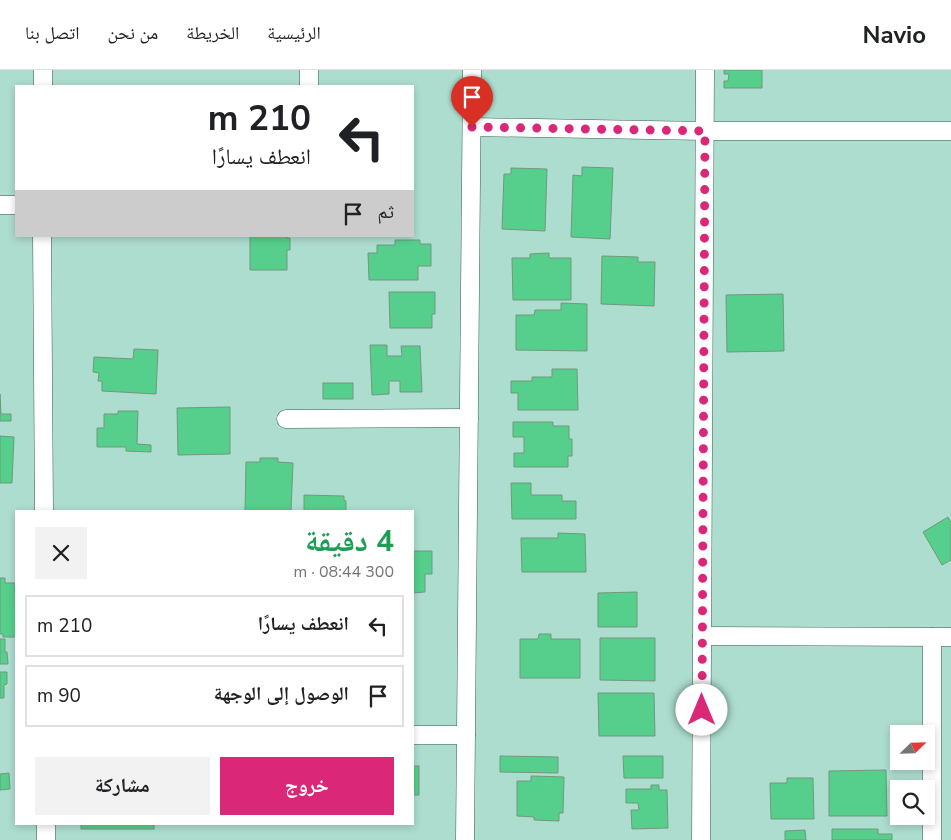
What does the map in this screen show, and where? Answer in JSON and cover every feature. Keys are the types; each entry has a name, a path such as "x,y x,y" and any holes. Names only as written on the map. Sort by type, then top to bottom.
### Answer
{"street":[{"path":"43,70 43,85"},
{"path":"309,70 309,85"},
{"path":"465,840 472,70"},
{"path":"701,840 705,70"},
{"path":"472,127 705,131 951,131"},
{"path":"0,205 15,205"},
{"path":"42,237 44,510"},
{"path":"286,419 469,418"},
{"path":"702,636 951,637"},
{"path":"932,637 932,840"},
{"path":"414,735 466,736"},
{"path":"46,825 46,840"}],"building":[{"path":"724,70 762,70 762,88 724,88 724,81 728,81 729,74 724,74"},
{"path":"582,167 613,168 610,239 571,237 573,175 582,176"},
{"path":"511,168 547,169 545,231 502,229 504,174 511,174"},
{"path":"250,237 290,238 290,250 287,250 287,270 250,270"},
{"path":"395,240 420,240 420,244 431,244 431,266 418,266 418,280 369,280 368,253 377,253 377,245 395,245"},
{"path":"549,253 549,258 571,258 571,300 513,300 512,258 530,258 530,254"},
{"path":"602,256 638,257 638,262 655,262 654,306 601,304"},
{"path":"389,292 435,292 435,314 432,314 432,328 390,328"},
{"path":"783,294 784,351 727,352 726,295"},
{"path":"561,303 587,304 587,351 516,350 516,315 534,315 535,310 561,310"},
{"path":"370,345 387,345 387,356 402,356 401,346 420,346 422,392 400,392 400,381 389,381 389,394 372,395"},
{"path":"134,349 158,350 156,394 102,391 102,381 98,381 99,373 93,372 94,357 133,359"},
{"path":"552,369 577,369 578,410 518,410 518,393 511,393 511,381 532,381 532,377 552,377"},
{"path":"323,383 353,383 353,399 323,399"},
{"path":"0,394 1,414 11,414 11,421 0,421"},
{"path":"230,407 230,454 178,455 177,408"},
{"path":"118,411 138,411 137,444 151,445 151,452 126,451 126,447 97,447 97,428 104,428 104,414 118,414"},
{"path":"513,422 553,422 553,426 569,426 569,439 572,439 572,456 568,456 568,467 514,467 514,453 524,453 524,437 513,437"},
{"path":"0,436 14,437 12,483 0,483"},
{"path":"260,458 278,458 278,462 293,463 291,510 245,510 246,462 260,462"},
{"path":"511,483 531,483 531,495 562,495 562,501 576,501 576,519 512,519"},
{"path":"304,495 344,496 346,501 346,510 304,510"},
{"path":"948,517 951,523 951,560 942,565 923,532"},
{"path":"558,533 585,534 586,572 522,572 521,538 558,538"},
{"path":"414,551 432,551 432,574 425,574 425,592 414,593"},
{"path":"0,578 5,578 5,583 15,583 15,637 3,637 3,634 0,634"},
{"path":"637,592 637,627 598,627 598,593"},
{"path":"539,634 551,634 551,639 580,639 580,678 520,678 520,639 538,639"},
{"path":"600,638 655,638 655,681 600,680"},
{"path":"0,639 5,639 5,652 7,652 8,664 0,664"},
{"path":"0,672 7,672 4,698 0,698"},
{"path":"598,693 654,693 655,736 599,736"},
{"path":"500,756 558,757 558,773 500,772"},
{"path":"623,756 663,756 663,778 624,778"},
{"path":"414,766 419,766 419,795 414,795"},
{"path":"886,770 887,816 829,816 829,771"},
{"path":"9,773 10,789 0,790 0,774"},
{"path":"531,776 564,777 563,813 559,813 559,821 534,820 534,817 517,816 517,781 531,781"},
{"path":"787,778 813,778 814,819 771,819 770,783 787,783"},
{"path":"651,785 659,785 659,790 667,790 668,828 632,829 631,810 639,810 638,803 626,803 626,789 651,789"},
{"path":"81,825 154,825 154,829 81,829"},
{"path":"832,829 878,829 878,834 892,834 892,840 832,840"},
{"path":"805,830 806,840 785,840 785,831"}],"route":[{"path":"472,127 705,131 702,710"}]}
